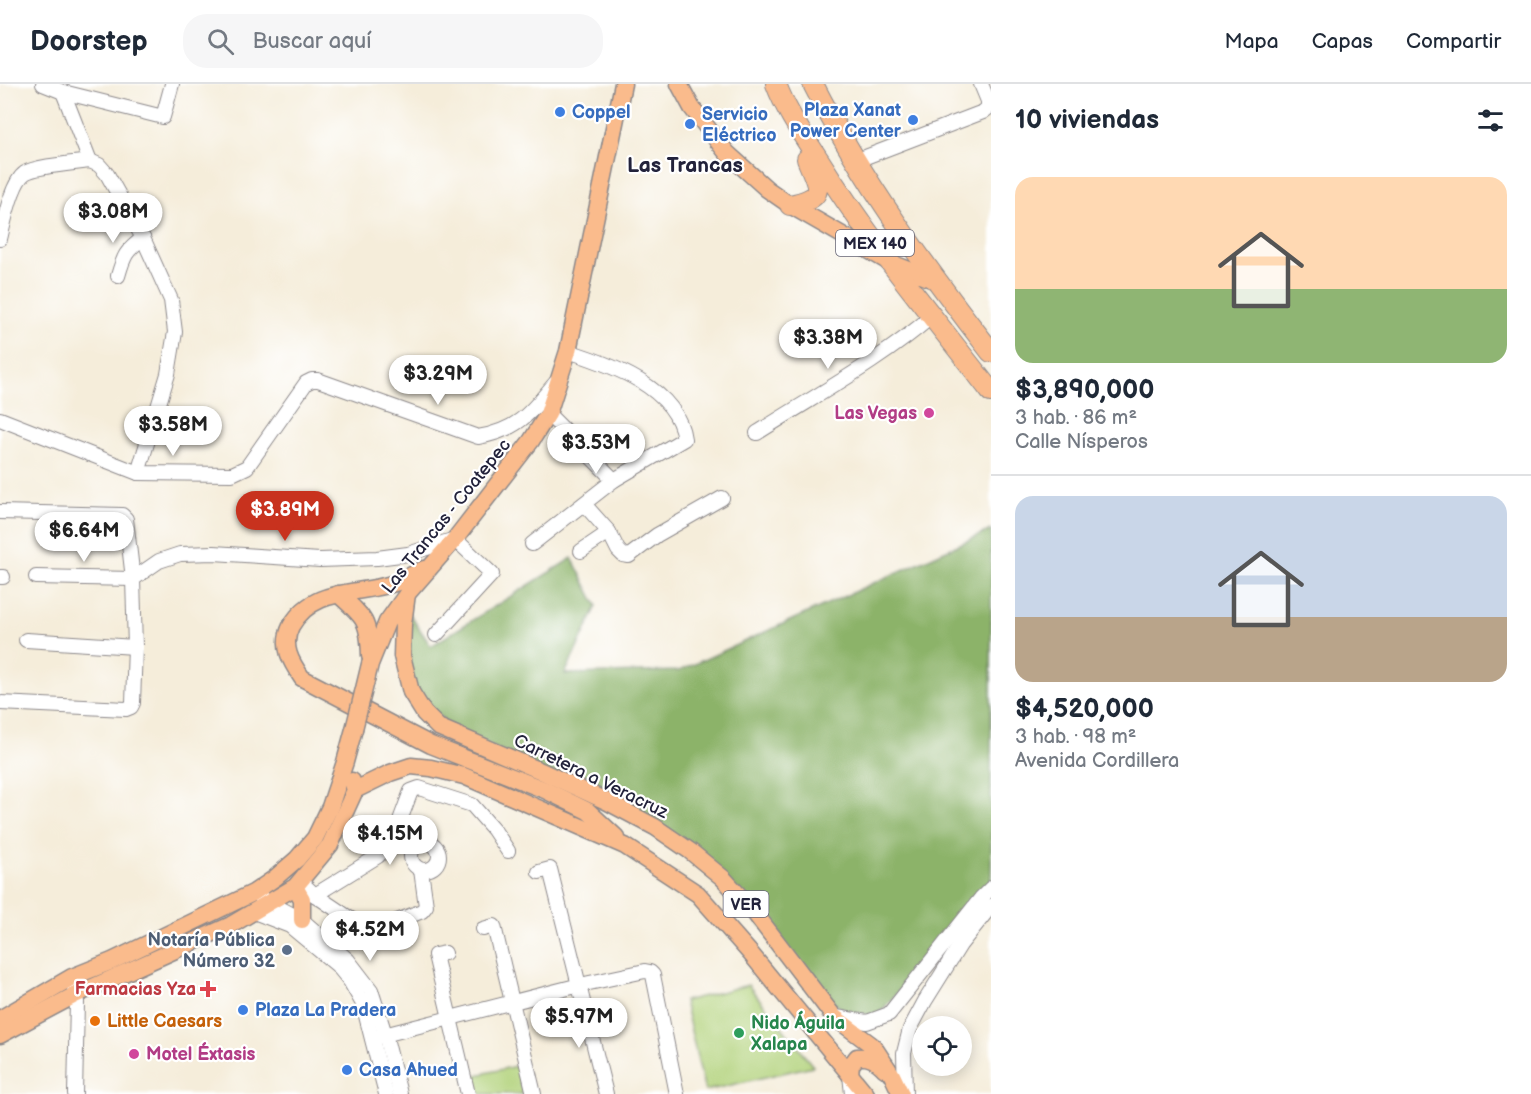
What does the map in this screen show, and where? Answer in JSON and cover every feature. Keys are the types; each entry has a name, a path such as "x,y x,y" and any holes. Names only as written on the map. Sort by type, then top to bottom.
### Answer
{"highway":[{"name":"MEX 140","path":"776,84 792,117 837,190 889,262 991,392"},
{"name":"MEX 140","path":"813,84 855,161 936,281 991,352"},
{"path":"790,205 809,201 815,196 818,186 795,132 792,117"}],"main road":[{"name":"Las Trancas - Coatepec","path":"0,1019 72,977 112,961 253,893 322,841 370,664 387,622 531,441 548,414 568,351 622,84"},
{"path":"679,84 692,108 727,153 767,189 790,205 889,262 936,281"},
{"path":"431,566 394,583 338,594 311,603 298,613 289,631 286,645 290,660 302,678 431,745 545,790 588,811 625,846"},
{"path":"338,594 359,613 369,632 370,664"},
{"name":"Carretera a Veracruz","path":"407,594 402,656 411,692 424,712 438,727 606,801 655,827 690,851 723,878 754,912 834,1017 873,1046 903,1094"},
{"path":"345,762 355,790 390,773 411,766 431,768 464,776 625,846"},
{"name":"Las Trancas - Coatepec","path":"0,1035 75,995 231,925 298,884 355,790"},
{"path":"545,790 606,801"},
{"name":"VER","path":"625,846 698,894 866,1094"},
{"path":"298,884 302,899 302,920"},
{"path":"768,975 768,963 777,957 808,984"},
{"path":"850,1075 851,1065 857,1057 866,1056 875,1059 892,1075"}],"street":[{"path":"43,84 63,92 163,117 172,84"},
{"path":"855,161 983,112 988,108 988,101 981,84"},
{"path":"63,92 90,161"},
{"path":"0,239 3,213 17,183 25,173 90,161 99,165 107,174 144,238 171,300 175,332 168,374 138,473"},
{"path":"118,276 124,256 129,249 144,238"},
{"path":"757,433 814,396 866,367 932,316"},
{"path":"532,544 614,480 684,439 682,427 671,408 643,382 611,365 568,351"},
{"path":"0,419 138,473 232,474 247,467 306,383 312,380 318,380 478,437 496,434 513,427 533,410 560,377"},
{"path":"548,414 614,480"},
{"path":"584,504 609,532 618,550 623,555 629,556 657,535 722,498"},
{"path":"0,512 122,515 128,524 133,579 135,647 133,703 126,709 0,704"},
{"path":"581,551 609,532"},
{"path":"36,578 133,579 159,561 180,554 320,560 377,558 408,554 455,538 492,574 436,635"},
{"path":"26,640 135,647"},
{"path":"315,895 378,856 396,831 411,790 419,788 472,806 494,830 508,851"},
{"path":"539,872 550,868 606,1094"},
{"path":"298,884 370,932 422,911 426,906 421,870"},
{"path":"834,1017 867,1022 889,1014 991,888"},
{"path":"253,893 302,920 348,960 370,990 379,1036 386,1094"},
{"path":"903,1094 904,1053 910,1029 960,945 991,906"},
{"path":"254,912 290,926 337,965 350,981 379,1036 400,1094"},
{"path":"483,929 494,926 534,1094"},
{"path":"445,953 435,955 468,1094"},
{"path":"379,1036 449,1017 645,971 653,975 676,1094"},
{"path":"72,977 77,1025 75,1094"},
{"path":"850,1075 852,1094"}],"green space":[{"path":"991,530 991,885 877,1016 846,1012 827,997 689,847 447,724 416,691 407,657 410,615 431,646 572,558 597,606 565,674 679,671"},
{"name":"Nido Águila Xalapa","path":"748,985 813,1066 705,1091 684,1001"},
{"path":"516,1066 523,1094 472,1094 468,1077"}],"place":[{"name":"Coppel","path":"560,112"},
{"name":"Plaza Xanat Power Center","path":"913,120"},
{"name":"Servicio Eléctrico","path":"690,124"},
{"name":"Las Vegas","path":"929,413"},
{"name":"Notaría Pública Número 32","path":"287,950"},
{"name":"Farmacias Yza","path":"208,989"},
{"name":"Plaza La Pradera","path":"243,1010"},
{"name":"Little Caesars","path":"95,1021"},
{"name":"Nido Águila Xalapa","path":"739,1033"},
{"name":"Motel Éxtasis","path":"134,1054"},
{"name":"Casa Ahued","path":"347,1070"}],"district":[{"name":"Las Trancas","path":"685,165"}]}
